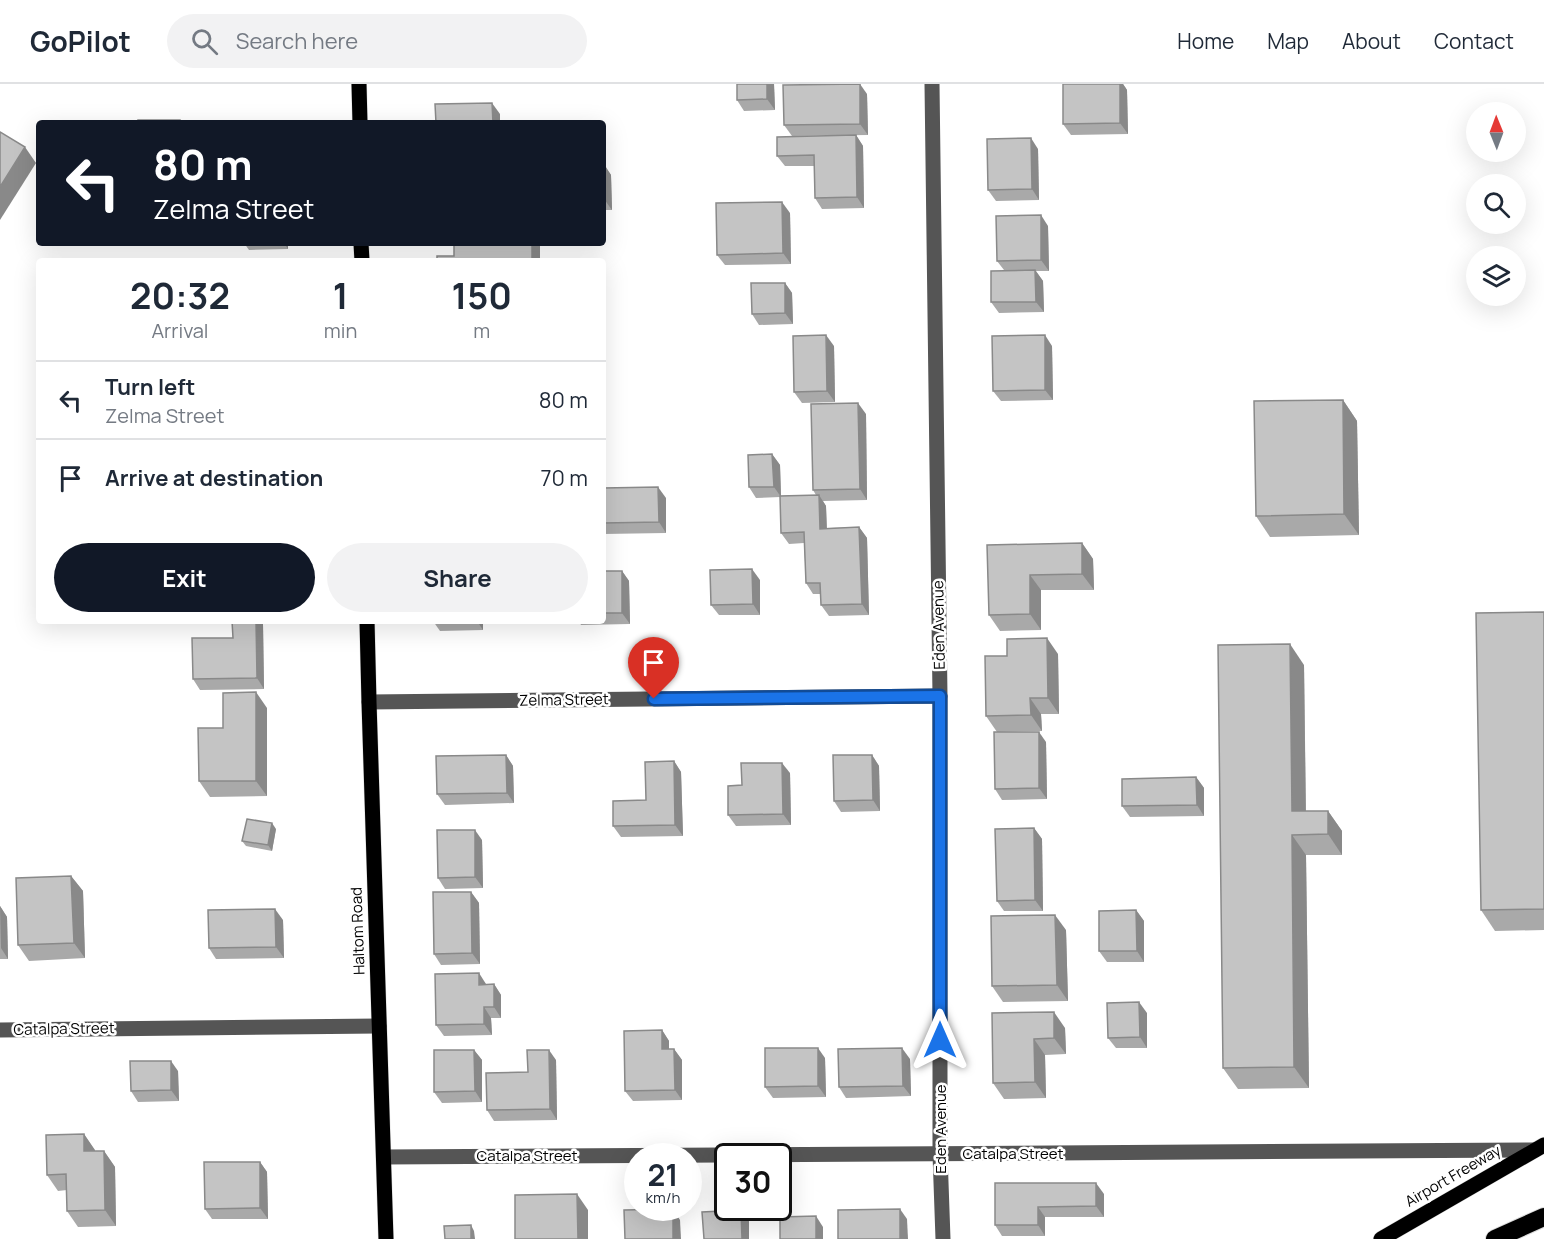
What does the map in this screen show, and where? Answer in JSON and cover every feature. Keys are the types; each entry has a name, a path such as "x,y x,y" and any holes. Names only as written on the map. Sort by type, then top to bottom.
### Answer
{"highway":[{"path":"1495,1239 1544,1217"}],"main road":[{"path":"359,84 360,120"},
{"name":"Haltom Road","path":"368,624 386,1239"},
{"name":"Airport Freeway","path":"1381,1239 1539,1148"}],"street":[{"name":"Eden Avenue","path":"932,84 940,696 940,1154 943,1239"},
{"name":"Zelma Street","path":"369,702 940,696"},
{"name":"Catalpa Street","path":"0,1030 379,1026"},
{"name":"Catalpa Street","path":"384,1157 1539,1148"}],"building":[{"path":"737,84 767,84 767,99 737,100"},
{"path":"860,84 860,124 784,125 783,85"},
{"path":"1063,84 1120,84 1120,123 1063,124"},
{"path":"492,103 493,120 436,120 435,104"},
{"path":"0,132 25,147 0,187"},
{"path":"856,135 857,197 815,198 814,155 777,156 777,137"},
{"path":"1031,138 1032,189 988,190 987,139"},
{"path":"782,202 783,253 717,255 716,203"},
{"path":"1041,215 1041,260 997,261 996,216"},
{"path":"454,246 532,246 532,258 437,258 437,256 454,256"},
{"path":"1035,270 1036,302 991,302 991,271"},
{"path":"751,283 785,283 785,313 752,314"},
{"path":"826,335 827,391 794,392 793,336"},
{"path":"1045,335 1045,390 993,391 992,336"},
{"path":"1343,400 1344,514 1256,516 1254,401"},
{"path":"858,403 860,489 813,490 811,404"},
{"path":"772,454 774,487 749,487 748,455"},
{"path":"658,487 659,522 606,523 606,488"},
{"path":"819,495 820,529 859,527 862,604 821,605 820,583 806,583 804,532 781,533 780,496"},
{"path":"1082,543 1082,574 1030,575 1030,614 989,615 987,545"},
{"path":"752,569 753,604 711,605 710,570"},
{"path":"606,571 622,571 622,613 606,613"},
{"path":"1544,612 1544,909 1481,910 1476,613"},
{"path":"232,624 256,624 257,678 193,679 192,638 233,638"},
{"path":"1047,638 1048,698 1030,698 1031,715 986,716 985,656 1007,656 1007,639"},
{"path":"1290,644 1292,811 1328,811 1328,834 1292,835 1294,1067 1223,1068 1218,645"},
{"path":"256,692 256,781 199,781 198,728 223,728 223,693"},
{"path":"994,732 1039,732 1039,788 995,789"},
{"path":"506,755 507,793 437,794 436,756"},
{"path":"833,755 872,755 873,800 834,801"},
{"path":"674,761 675,825 613,826 613,801 646,800 645,762"},
{"path":"741,763 782,763 783,814 728,815 728,786 742,785"},
{"path":"1196,777 1197,805 1122,806 1122,779"},
{"path":"247,819 272,823 268,845 242,841"},
{"path":"1034,828 1035,900 997,901 995,829"},
{"path":"437,830 475,830 475,877 438,878"},
{"path":"71,876 74,943 18,945 16,878"},
{"path":"433,892 471,892 472,953 434,954"},
{"path":"275,909 276,947 209,948 208,910"},
{"path":"1136,910 1137,951 1099,951 1099,911"},
{"path":"1055,915 1057,985 992,986 991,916"},
{"path":"479,973 479,985 494,984 494,1007 484,1007 484,1024 436,1025 435,974"},
{"path":"1139,1002 1140,1037 1108,1038 1107,1003"},
{"path":"1054,1012 1054,1038 1034,1039 1035,1082 993,1083 992,1013"},
{"path":"662,1030 662,1049 674,1049 675,1090 625,1091 624,1031"},
{"path":"765,1048 818,1048 818,1086 765,1087"},
{"path":"902,1048 903,1086 839,1087 838,1049"},
{"path":"434,1050 474,1050 475,1091 434,1092"},
{"path":"527,1050 549,1050 550,1109 487,1110 486,1073 528,1072"},
{"path":"130,1061 171,1061 171,1090 131,1091"},
{"path":"84,1134 84,1151 104,1151 105,1210 67,1211 66,1174 47,1175 46,1135"},
{"path":"204,1162 260,1162 260,1208 205,1209"},
{"path":"995,1183 1096,1183 1096,1206 1038,1207 1038,1225 995,1225"},
{"path":"577,1194 578,1239 515,1239 515,1195"},
{"path":"900,1209 900,1239 838,1239 838,1210"},
{"path":"714,1211 714,1221 741,1221 742,1239 704,1239 702,1212"},
{"path":"816,1216 816,1239 780,1239 780,1221 792,1221 792,1217"},
{"path":"624,1221 673,1221 673,1239 625,1239"},
{"path":"471,1225 471,1239 445,1239 444,1226"}],"route":[{"path":"654,699 940,696 940,1040"}]}
